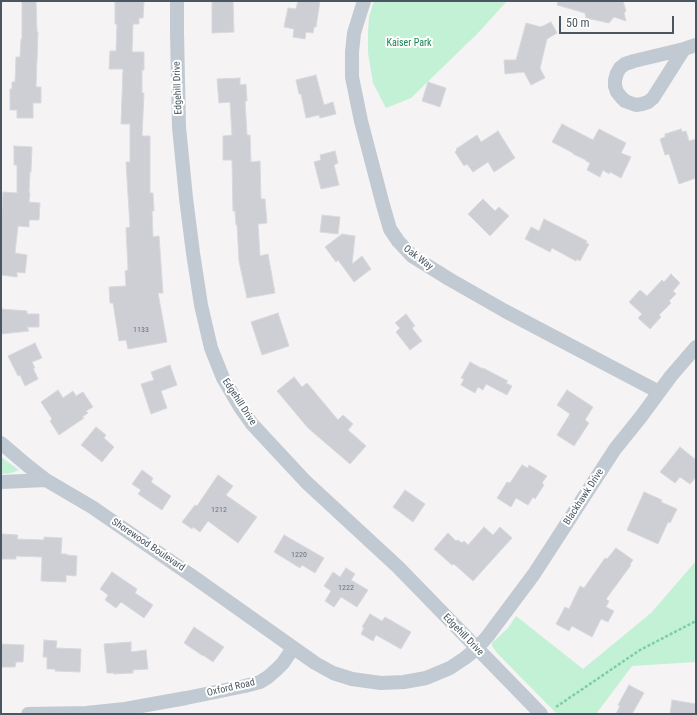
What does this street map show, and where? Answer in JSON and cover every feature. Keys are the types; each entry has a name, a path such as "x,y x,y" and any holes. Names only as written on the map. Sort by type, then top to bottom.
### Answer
{"street":[{"name":"Edgehill Drive","path":"177,1 179,127 192,254 201,305 211,348 223,378 252,424 296,472 398,567 540,714"},
{"name":"Oak Way","path":"364,1 354,34 352,77 361,121 384,212 390,229 398,241 412,256 449,279 505,311 659,392"},
{"path":"690,47 653,98 648,102 636,104 625,101 620,97 615,86 615,80 620,68 625,64 690,47"},
{"name":"Blackhawk Drive","path":"476,649 487,637 534,574 615,449 671,376 696,347"},
{"name":"Shorewood Boulevard","path":"1,443 46,480 97,510 293,648"},
{"path":"1,482 46,480"},
{"path":"293,648 315,663 337,674 352,679 381,683 419,680 434,675 455,665 476,649"},
{"name":"Oxford Road","path":"28,714 92,712 124,709 245,686 260,682 268,677 280,666 293,648"}],"path":[{"path":"556,707 640,650 696,621"}],"green space":[{"name":"Kaiser Park","path":"374,1 507,1 479,32 411,98 386,108 373,83 368,53 369,17"},
{"path":"1,457 19,470 1,474"},
{"path":"696,561 696,662 632,666 596,714 557,714 497,653 492,646 492,643 508,628 516,616 583,669 651,613"}],"building":[{"path":"22,1 36,1 38,32 36,87 41,87 41,103 33,103 33,118 17,118 17,110 10,110 10,89 12,89 12,82 15,82 16,57 20,57 22,39"},
{"path":"115,1 144,1 143,18 139,18 139,24 133,24 132,52 144,52 144,70 142,70 142,93 144,93 142,136 150,136 150,193 153,193 154,211 152,211 153,237 159,236 163,293 158,293 167,342 128,349 126,340 119,341 113,303 110,303 109,287 126,286 125,271 128,270 126,228 130,227 126,162 130,162 130,124 121,124 123,69 109,69 110,51 116,51 117,24 115,24"},
{"path":"212,1 233,1 234,32 212,33"},
{"path":"298,1 320,1 316,27 314,27 313,33 306,32 305,39 293,37 294,29 284,27 288,8 296,9"},
{"path":"558,1 623,1 626,11 624,13 626,21 614,17 609,23 586,18 585,13 557,5"},
{"path":"551,22 557,33 547,39 540,68 545,78 531,85 524,72 505,74 504,60 516,60 526,23 541,27"},
{"path":"316,75 324,105 333,102 336,114 320,118 319,115 306,118 301,94 299,94 296,80"},
{"path":"240,78 240,85 246,84 247,101 245,101 247,135 250,135 251,162 260,161 261,199 265,199 267,223 258,224 260,256 268,254 275,293 247,298 239,261 237,225 235,211 233,211 232,160 223,160 223,136 232,135 230,102 219,103 217,79"},
{"path":"428,82 446,88 440,107 422,101"},
{"path":"562,124 593,140 599,129 626,143 621,153 631,157 621,178 610,172 609,174 603,170 600,177 587,170 590,163 586,160 552,142"},
{"path":"681,129 682,132 686,131 689,141 696,139 696,178 679,184 669,154 665,155 660,139 665,137 665,134"},
{"path":"498,131 515,158 494,172 488,162 473,172 467,164 464,166 455,152 457,150 456,149 477,135 481,142"},
{"path":"14,146 32,147 29,202 40,203 39,220 29,220 29,227 18,226 15,253 27,255 25,273 17,272 17,277 1,275 3,192 17,193 17,165 14,165"},
{"path":"335,151 338,163 334,165 339,185 321,189 314,162 321,160 320,155"},
{"path":"483,199 495,211 499,207 509,216 490,236 468,214"},
{"path":"322,215 340,217 338,234 320,232"},
{"path":"544,219 587,241 586,243 589,244 580,261 577,259 576,261 552,248 550,252 525,239 531,227 539,231"},
{"path":"342,234 355,236 352,264 362,256 371,269 354,282 338,260 336,262 325,247"},
{"path":"671,274 680,283 673,291 676,294 669,301 671,303 659,315 661,317 650,329 638,318 642,314 629,302 640,290 647,296 662,280 664,282"},
{"path":"1,309 27,311 27,314 39,314 39,327 27,327 29,331 1,334"},
{"path":"278,313 289,346 262,355 251,322"},
{"path":"406,314 415,326 412,328 422,341 410,350 396,332 400,328 395,323"},
{"path":"35,343 42,358 32,362 38,379 25,386 8,356"},
{"path":"470,362 508,381 506,383 512,386 507,395 486,384 483,390 478,387 475,393 461,385 464,379 461,378"},
{"path":"170,365 177,385 161,391 167,408 151,414 141,384 154,380 151,372"},
{"path":"294,377 302,387 307,383 338,420 343,415 353,424 348,430 366,446 350,464 308,428 277,391"},
{"path":"58,390 63,398 73,391 76,396 83,392 93,407 86,411 88,413 82,417 84,418 59,435 50,421 52,419 41,402"},
{"path":"567,390 593,407 585,420 589,423 574,446 557,435 570,414 557,405"},
{"path":"96,427 106,435 104,438 114,447 102,462 81,445"},
{"path":"680,447 696,460 696,477 690,484 680,477 675,483 660,472"},
{"path":"522,465 528,468 529,465 547,476 542,483 544,485 535,499 533,497 528,505 516,498 511,507 497,498 507,482 510,483"},
{"path":"142,470 153,478 151,482 171,496 162,510 138,494 141,490 132,484"},
{"path":"218,475 233,486 226,495 257,517 238,543 208,521 200,532 193,527 192,529 182,522 195,505 197,506"},
{"path":"405,490 425,504 413,522 393,507"},
{"path":"644,492 677,509 670,523 668,522 658,544 627,530"},
{"path":"484,527 493,535 500,527 512,538 473,581 434,549 448,533 456,541 458,540 462,543 464,541 468,545"},
{"path":"1,534 18,535 17,539 44,540 44,537 62,538 61,554 77,556 76,576 66,575 66,582 41,581 42,557 16,556 16,559 1,559"},
{"path":"284,535 324,558 315,573 302,565 300,568 274,552"},
{"path":"616,548 633,560 630,564 631,565 606,599 609,601 606,607 614,611 608,622 601,619 592,637 572,626 569,631 556,624 565,607 569,609 580,586 584,588 605,558 607,559"},
{"path":"346,568 355,574 351,580 368,590 357,607 341,597 334,607 325,601 331,591 324,586 333,572 340,577"},
{"path":"112,572 137,589 135,593 153,605 144,618 121,602 116,608 105,600 108,595 100,589"},
{"path":"370,614 382,621 385,617 411,632 401,649 376,635 373,641 361,634 364,628 362,627"},
{"path":"194,627 224,647 213,662 184,643"},
{"path":"44,640 57,641 56,648 81,649 80,672 55,671 55,669 47,669 47,657 43,657"},
{"path":"131,642 131,652 146,650 148,669 133,670 133,673 107,673 104,644"},
{"path":"1,644 24,645 23,662 16,662 15,667 1,667"},
{"path":"629,685 644,693 632,714 616,714 620,706 618,705"},
{"path":"672,700 696,704 696,714 670,714"}]}
